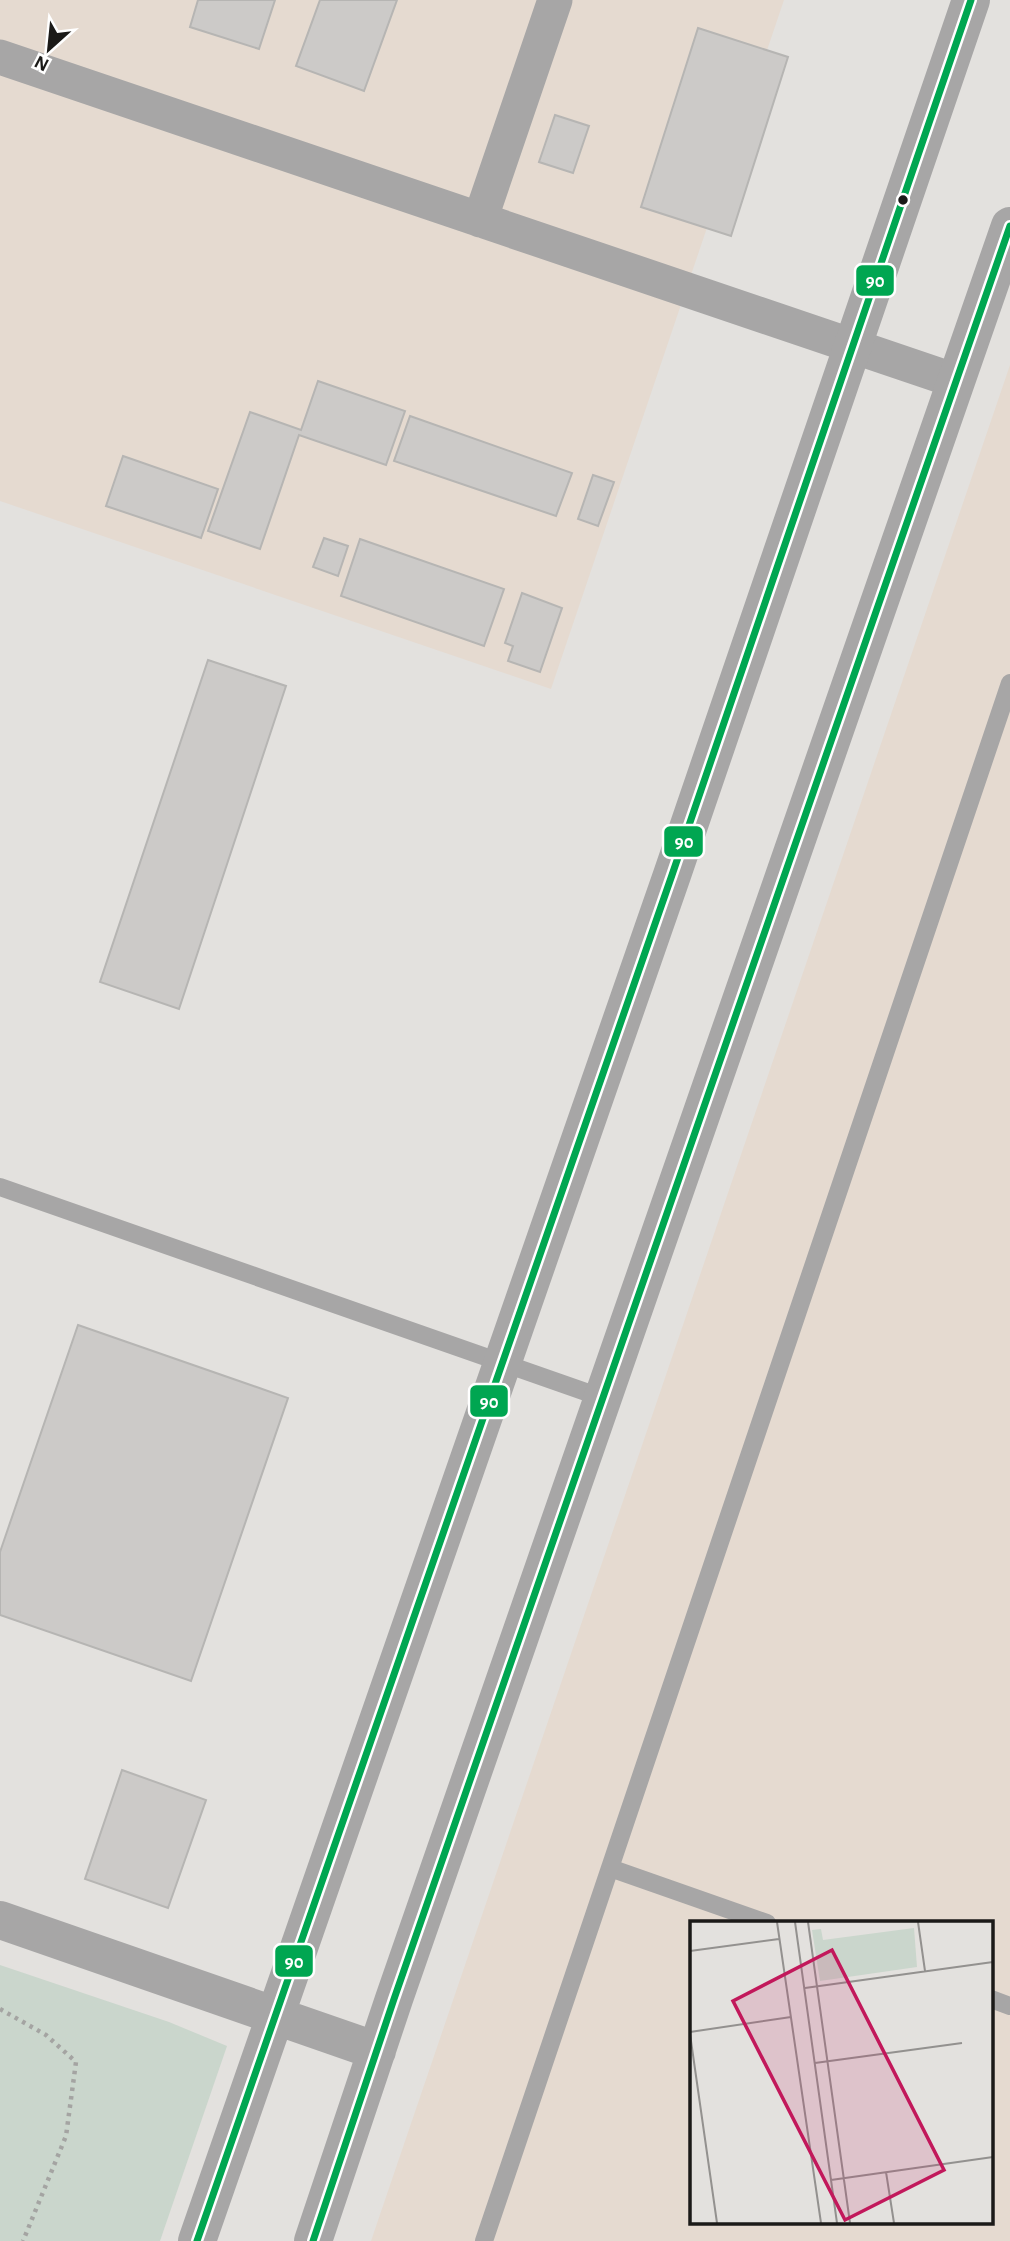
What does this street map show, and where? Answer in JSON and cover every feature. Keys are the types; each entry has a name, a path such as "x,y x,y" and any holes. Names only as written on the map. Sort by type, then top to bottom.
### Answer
{"street":[{"path":"480,220 555,0"},
{"path":"197,2241 971,0"},
{"path":"0,57 956,382"},
{"path":"313,2241 1010,226"},
{"path":"0,1920 377,2051"}],"lane":[{"path":"484,2241 1010,683"},
{"path":"0,1187 603,1398"},
{"path":"610,1868 761,1921"},
{"path":"992,1999 1010,2006"}],"path":[{"path":"0,2009 46,2035 76,2062 66,2136 23,2241"}],"shaded area":[{"path":"0,0 784,0 551,689 0,501"},
{"path":"1010,365 1010,2241 371,2241"},
{"path":"0,1965 169,2022 227,2046 160,2241 0,2241"}],"building":[{"path":"198,0 275,0 259,49 190,27"},
{"path":"320,0 397,0 364,91 296,66"},
{"path":"698,28 788,57 731,236 641,207"},
{"path":"555,115 589,126 573,173 539,162"},
{"path":"318,381 405,411 386,465 299,435 260,549 208,531 250,412 301,430"},
{"path":"410,416 572,473 556,516 394,461"},
{"path":"123,456 218,489 201,538 106,506"},
{"path":"593,475 614,482 598,526 578,519"},
{"path":"324,538 348,546 338,576 313,567"},
{"path":"360,539 504,589 484,646 341,596"},
{"path":"522,593 562,608 540,672 508,661 513,646 505,643"},
{"path":"208,660 286,686 179,1009 100,982"},
{"path":"78,1325 288,1398 191,1681 0,1615 0,1552"},
{"path":"122,1770 206,1800 168,1908 85,1879"}],"transit line":[{"name":"90","path":"197,2241 672,875 971,0"},
{"name":"90","path":"313,2241 394,1999 1010,226"}]}
